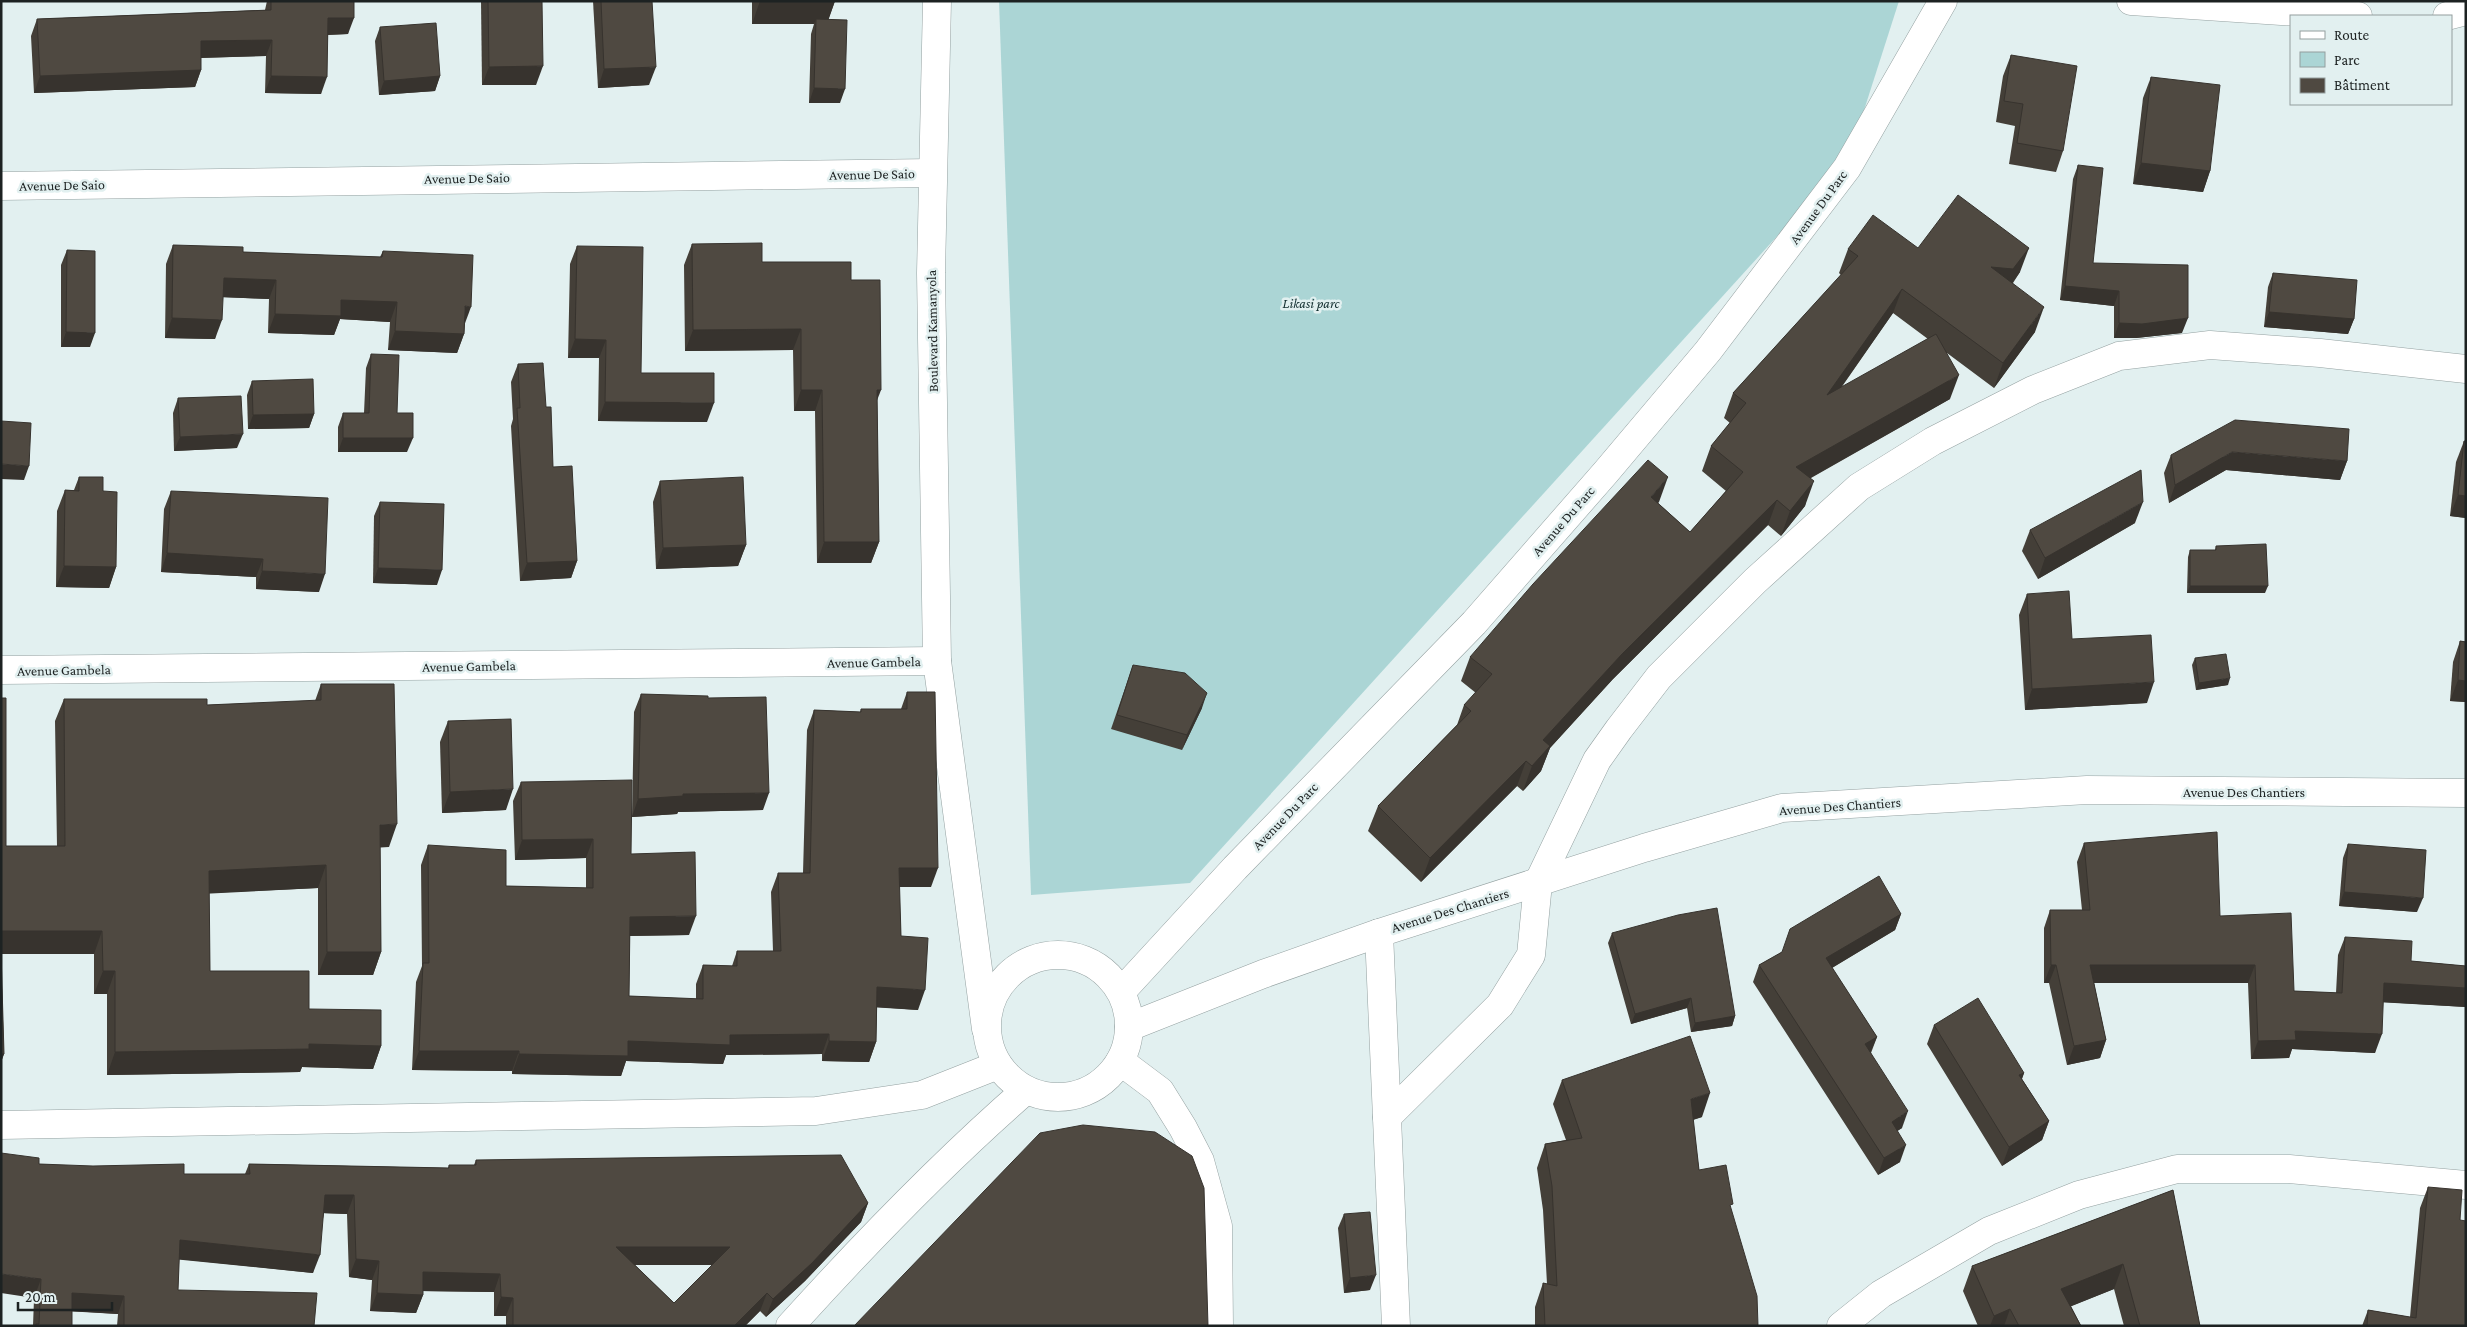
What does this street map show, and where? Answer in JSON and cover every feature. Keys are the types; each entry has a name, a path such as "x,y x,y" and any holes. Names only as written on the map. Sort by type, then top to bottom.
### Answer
{"street":[{"name":"Boulevard Kamanyola","path":"937,1 931,273 938,661 986,1030"},
{"name":"Avenue Du Parc","path":"1121,992 1235,868 1474,623 1606,472 1708,351 1847,168 1943,1"},
{"path":"2131,1 2343,15"},
{"path":"2451,15 2466,11"},
{"path":"2452,24 2466,25"},
{"name":"Avenue De Saio","path":"1,186 932,173"},
{"path":"1387,1117 1500,1005 1531,955 1538,883 1597,760 1659,677 1755,581 1859,487 1933,442 2034,390 2119,356 2210,345 2466,369"},
{"name":"Avenue Gambela","path":"1,670 938,661"},
{"name":"Avenue Des Chantiers","path":"1129,1027 1263,974 1378,933 1644,848 1782,808 2087,790 2466,793"},
{"path":"1378,933 1396,1326"},
{"path":"1070,955 1090,962 1108,974 1121,992 1128,1008 1129,1027 1127,1045 1120,1061 1109,1076 1095,1087 1079,1094 1061,1098 1043,1096 1026,1090 1011,1079 998,1065 988,1042 986,1030 988,1008 996,988 1010,972 1028,960 1041,956 1070,955"},
{"path":"1120,1061 1160,1091 1183,1128 1200,1161 1218,1226 1219,1326"},
{"path":"1,1125 816,1110 922,1095 998,1065"},
{"path":"790,1326 923,1184 966,1142 1026,1090"},
{"path":"1841,1326 1881,1294 1989,1231 2079,1194 2177,1169 2289,1169 2466,1185"}],"green space":[{"name":"Likasi parc","path":"999,1 1899,1 1849,157 1190,883 1031,895"}],"building":[{"path":"271,1 354,1 354,18 328,18 327,77 271,76 272,40 201,41 201,70 40,76 37,19 271,10"},
{"path":"488,1 542,1 543,66 489,67"},
{"path":"601,1 652,1 656,67 604,69"},
{"path":"816,19 847,20 845,89 814,88"},
{"path":"436,23 440,76 384,81 380,27"},
{"path":"2011,55 2077,66 2063,151 2017,143 2023,104 2004,101"},
{"path":"2151,77 2220,85 2210,171 2141,163"},
{"path":"2078,165 2103,168 2093,263 2188,265 2188,318 2142,324 2119,323 2119,291 2065,286"},
{"path":"1958,195 2029,248 2013,269 1991,267 2044,307 2003,363 1902,289 1827,395 1936,334 1959,375 1796,467 1814,481 1790,511 1777,500 1622,654 1543,740 1550,746 1532,766 1526,761 1430,858 1378,806 1471,711 1464,705 1492,674 1470,657 1533,584 1648,460 1668,477 1651,497 1690,532 1743,472 1711,446 1746,403 1733,393 1858,256 1848,249 1873,215 1918,248"},
{"path":"762,243 762,262 851,262 851,280 880,280 881,390 877,390 879,542 824,542 822,390 801,390 801,329 693,330 692,244"},
{"path":"173,245 243,247 243,252 382,257 383,251 473,255 471,307 465,306 464,334 395,331 397,302 341,300 341,316 275,314 276,280 224,278 222,320 172,318"},
{"path":"577,246 643,247 641,373 714,373 714,403 605,402 606,340 575,339"},
{"path":"67,250 95,251 95,333 66,332"},
{"path":"2273,273 2357,280 2354,319 2269,312"},
{"path":"371,354 399,355 397,413 413,413 413,438 343,438 343,413 369,413"},
{"path":"543,363 546,407 551,407 553,467 572,466 577,561 527,563 517,408 520,408 518,364"},
{"path":"313,379 314,414 253,415 252,381"},
{"path":"241,396 243,434 180,437 178,398"},
{"path":"2235,420 2349,429 2347,461 2232,452 2175,485 2171,455"},
{"path":"1,421 31,423 29,466 1,464"},
{"path":"2464,441 2466,441 2466,496 2458,495"},
{"path":"2141,470 2143,502 2045,558 2030,530"},
{"path":"79,477 103,477 103,491 117,492 116,567 64,566 65,490 79,491"},
{"path":"743,477 746,545 663,548 660,481"},
{"path":"171,491 328,498 325,574 262,571 263,559 167,553"},
{"path":"380,502 444,504 442,570 378,568"},
{"path":"2266,544 2268,586 2190,586 2190,550 2216,550 2216,546"},
{"path":"2069,591 2072,639 2151,635 2154,682 2032,689 2027,594"},
{"path":"2460,641 2466,642 2466,681 2458,680"},
{"path":"2226,654 2230,678 2199,683 2195,658"},
{"path":"1133,665 1185,673 1207,693 1187,735 1117,715"},
{"path":"321,684 394,684 397,824 380,825 381,952 327,952 326,865 209,871 210,971 309,971 309,1009 381,1010 381,1046 309,1044 309,1049 115,1052 115,971 103,971 102,931 1,931 1,698 6,698 6,846 65,846 64,699 207,699 207,705 321,700"},
{"path":"907,692 935,692 938,868 899,868 901,936 928,938 925,990 877,987 876,1042 829,1041 829,1034 730,1035 730,1045 628,1041 628,1056 519,1054 519,1051 419,1051 423,963 429,963 428,845 506,850 506,886 593,888 593,839 522,840 521,782 632,780 631,854 695,852 696,916 630,917 629,996 703,999 703,965 737,966 737,951 781,951 778,873 810,873 814,710 861,712 861,709 907,709"},
{"path":"641,694 708,696 708,698 766,697 769,793 683,794 683,796 638,799"},
{"path":"511,719 513,789 450,792 448,721"},
{"path":"2217,832 2220,916 2291,913 2294,991 2342,993 2345,937 2412,941 2411,961 2466,966 2466,988 2384,983 2382,1034 2295,1031 2296,1040 2258,1041 2255,965 2090,965 2106,1040 2074,1046 2056,965 2051,965 2050,910 2090,910 2084,843"},
{"path":"2348,844 2426,850 2423,898 2344,892"},
{"path":"1879,876 1901,914 1826,958 1877,1037 1865,1044 1908,1111 1892,1122 1906,1145 1884,1158 1759,965 1782,952 1790,929"},
{"path":"1717,908 1735,1016 1695,1023 1691,998 1635,1014 1612,933 1678,915"},
{"path":"1,951 4,1054 1,1054"},
{"path":"1978,998 2024,1073 2019,1075 2049,1121 2009,1147 1934,1025"},
{"path":"1690,1036 1710,1093 1691,1099 1699,1170 1726,1165 1733,1204 1730,1205 1757,1296 1758,1326 1545,1326 1543,1283 1557,1286 1552,1186 1545,1144 1582,1138 1562,1080"},
{"path":"1083,1125 1155,1132 1192,1156 1204,1188 1208,1326 854,1326 1040,1133"},
{"path":"1,1153 39,1158 39,1164 93,1166 184,1164 184,1174 250,1174 249,1164 449,1168 449,1165 476,1165 476,1160 841,1155 868,1203 812,1263 773,1299 767,1293 734,1326 513,1326 513,1298 501,1297 500,1274 423,1272 423,1295 377,1293 379,1261 356,1259 354,1195 325,1195 320,1255 180,1240 178,1290 317,1293 314,1326 124,1326 124,1296 72,1293 72,1326 36,1326 36,1324 39,1324 41,1279 1,1274","holes":["616,1247 730,1247 674,1303"]},
{"path":"2428,1187 2462,1190 2460,1220 2466,1221 2466,1326 2367,1326 2368,1310 2416,1318"},
{"path":"2173,1190 2200,1326 2140,1326 2123,1264 2061,1289 2081,1326 2019,1326 2010,1309 1994,1316 1972,1266"},
{"path":"1370,1212 1376,1275 1350,1278 1344,1214"}]}
